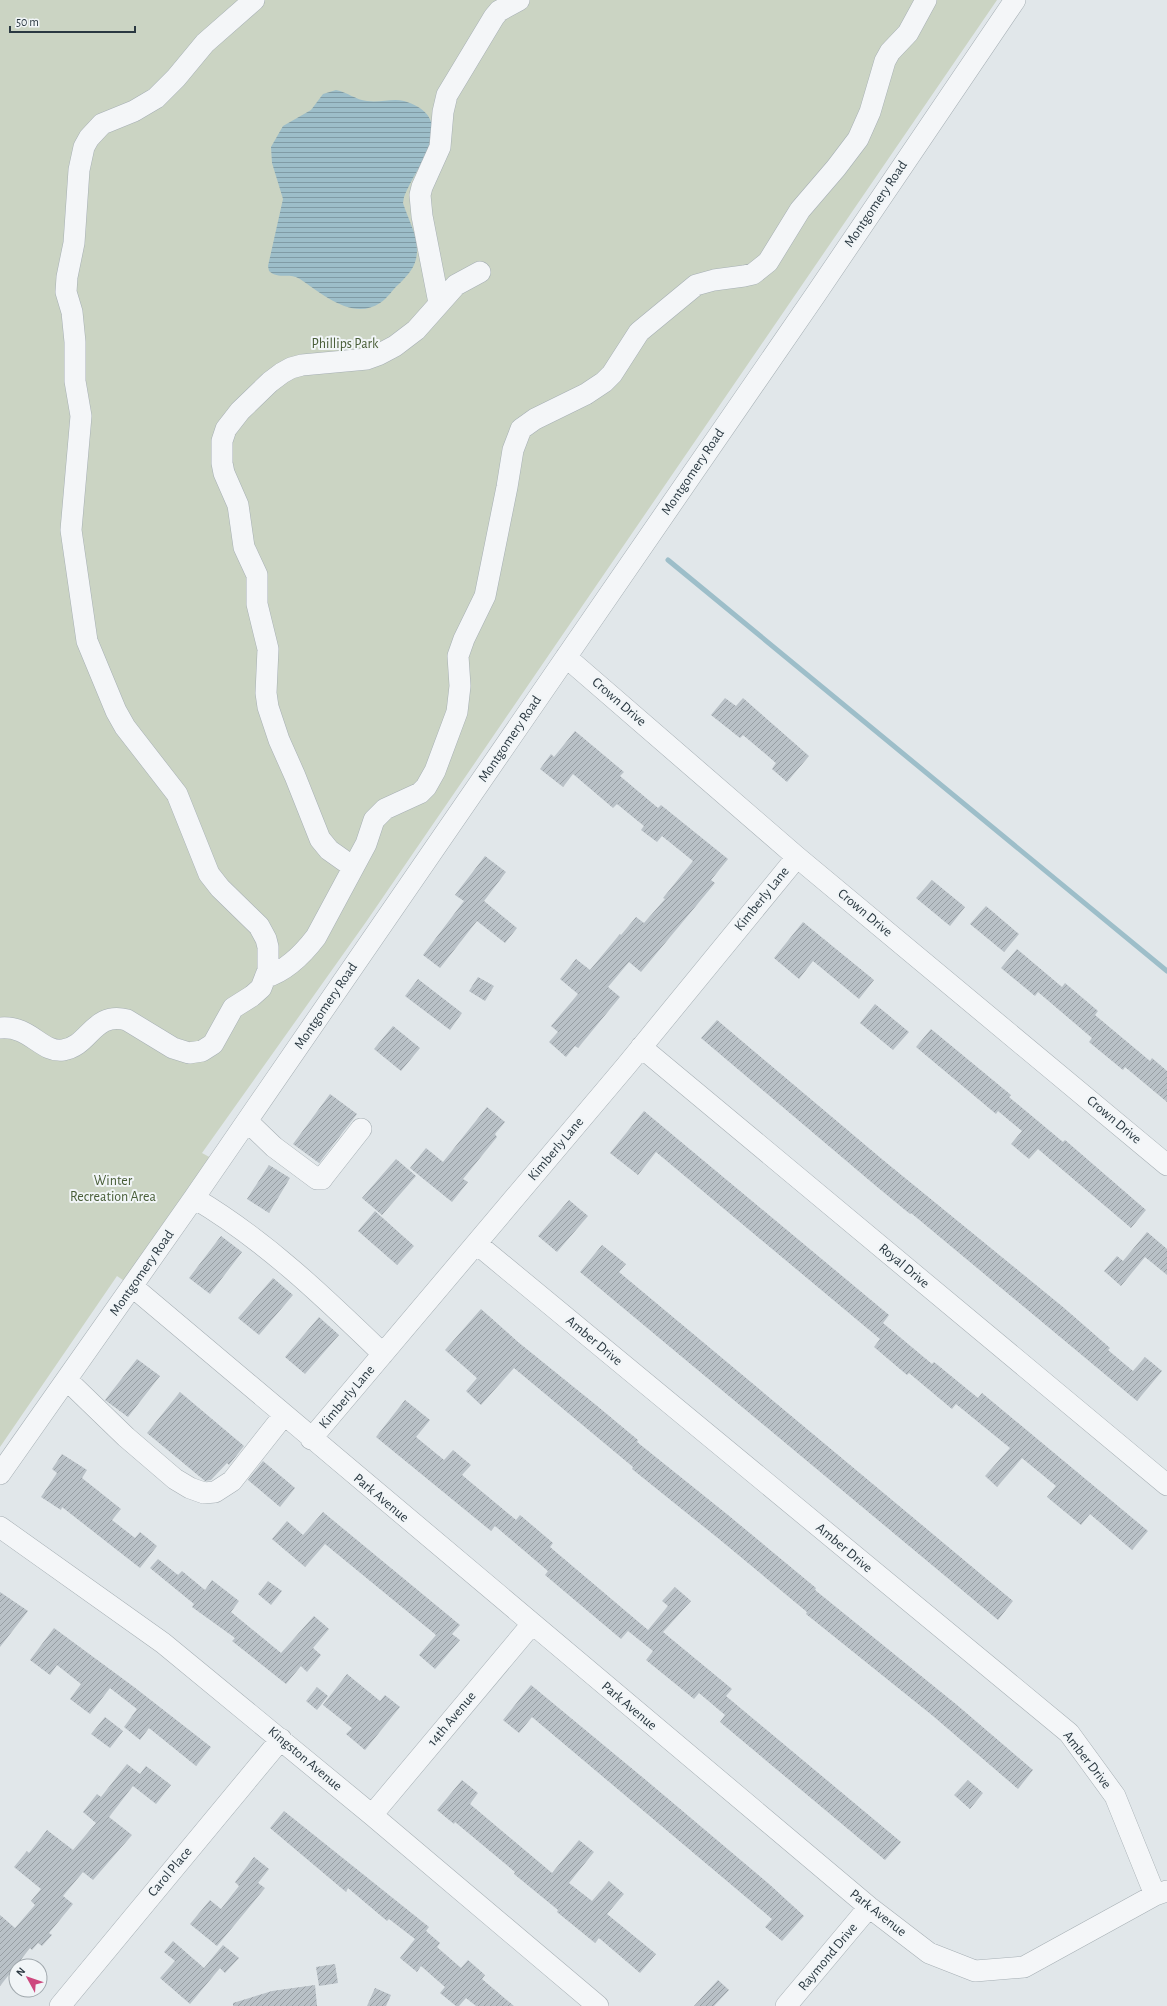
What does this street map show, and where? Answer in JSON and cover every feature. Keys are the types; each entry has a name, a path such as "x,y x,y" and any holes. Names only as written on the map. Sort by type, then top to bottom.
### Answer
{"street":[{"path":"0,1028 16,1028 53,1049 65,1050 80,1042 105,1020 120,1018 127,1020 181,1052 194,1053 208,1048 213,1044 221,1032 230,1012 257,992 266,977 269,955 263,933 253,919 220,888 209,874 177,794 125,727 116,710 87,641 71,530 81,416 75,381 75,342 73,320 66,292 67,277 74,243 79,170 84,147 89,138 102,124 134,111 156,98 176,78 205,43 254,0"},
{"path":"439,303 421,210 422,187 440,147 444,103 451,87 494,17 499,11 519,0"},
{"path":"266,977 280,971 306,950 326,920 366,844 371,827 379,814 392,805 420,793 426,787 436,771 457,712 460,686 458,656 464,639 481,605 486,591 513,450 521,430 535,419 586,394 604,382 612,374 639,332 696,285 714,280 748,275 761,269 768,262 800,210 836,168 858,139 870,112 885,61 890,52 908,33 926,0"},
{"name":"Montgomery Road","path":"0,1474 133,1287 816,294 1015,0"},
{"path":"353,867 329,850 320,839 272,720 266,693 268,649 257,604 257,575 244,547 238,505 224,472 221,450 226,429 230,422 270,382 282,373 291,368 302,365 367,359 378,355 405,339 423,322 456,285 480,272"},
{"name":"Crown Drive","path":"566,657 797,857 1167,1165"},
{"name":"Kimberly Lane","path":"311,1439 477,1244 797,857"},
{"name":"Royal Drive","path":"641,1047 1167,1485"},
{"path":"247,1121 274,1147 316,1179 322,1179 361,1129"},
{"path":"194,1198 224,1215 252,1235 328,1301 383,1354"},
{"name":"Amber Drive","path":"477,1244 1070,1733 1115,1796 1161,1893"},
{"name":"Park Avenue","path":"133,1287 311,1439 869,1907 929,1953 975,1971 1024,1967 1161,1893"},
{"path":"67,1380 126,1437 175,1479 190,1488 204,1493 215,1492 232,1481 284,1415"},
{"name":"Kingston Avenue","path":"0,1527 163,1643 281,1739 598,2006"},
{"name":"14th Avenue","path":"372,1815 532,1624"},
{"name":"Carol Place","path":"60,2006 281,1739"},
{"name":"Raymond Drive","path":"786,2006 869,1907"}],"green space":[{"name":"Phillips Park","path":"0,0 997,0 366,922 202,1153 213,1159 133,1287 117,1276 0,1447"}],"water":[{"path":"336,90 367,101 404,101 421,109 430,119 432,130 430,143 404,197 403,203 416,238 416,261 409,273 385,299 370,308 359,309 338,303 296,277 273,274 269,271 268,266 283,199 272,163 271,147 283,126 311,110 323,94"}],"building":[{"path":"725,698 736,706 743,698 809,756 787,782 772,769 776,763 743,735 740,738 711,715"},
{"path":"575,731 624,772 620,776 658,808 661,805 728,859 711,880 715,883 641,972 629,962 608,987 620,997 578,1048 575,1046 566,1057 549,1042 558,1032 551,1026 578,994 560,979 576,959 590,970 636,917 644,923 665,899 663,898 693,861 662,836 657,842 641,830 644,826 617,804 613,808 573,774 563,787 540,769 551,754 554,757"},
{"path":"485,856 506,872 484,901 517,928 505,943 477,921 440,968 423,955 464,901 455,895"},
{"path":"932,880 965,907 950,926 916,898"},
{"path":"986,906 1019,934 1004,952 970,924"},
{"path":"803,922 874,980 859,999 813,961 799,979 774,958"},
{"path":"1017,949 1062,987 1065,983 1098,1011 1095,1015 1150,1061 1152,1058 1167,1071 1167,1102 1125,1067 1123,1070 1089,1042 1092,1038 1038,992 1035,996 1001,968"},
{"path":"478,977 494,986 485,1001 469,991"},
{"path":"418,979 462,1013 450,1030 405,996"},
{"path":"875,1004 909,1032 893,1050 860,1023"},
{"path":"717,1020 883,1160 1063,1307 1110,1348 1108,1350 1133,1371 1145,1357 1162,1371 1137,1401 911,1213 910,1214 876,1186 701,1038"},
{"path":"393,1026 420,1048 401,1071 374,1049"},
{"path":"931,1029 1011,1095 1009,1097 1063,1142 1065,1140 1146,1210 1131,1228 1038,1149 1029,1159 1011,1144 1022,1131 998,1111 996,1114 916,1047"},
{"path":"330,1094 357,1114 319,1163 293,1144"},
{"path":"487,1107 505,1122 495,1134 497,1137 463,1179 468,1182 452,1202 410,1168 426,1148 443,1162"},
{"path":"644,1111 889,1315 883,1323 932,1364 934,1362 978,1398 982,1393 1148,1531 1132,1550 1090,1514 1081,1525 1047,1497 1056,1486 1022,1458 997,1487 985,1476 1010,1448 956,1404 952,1409 909,1373 907,1375 874,1347 880,1339 656,1152 638,1175 610,1153"},
{"path":"396,1159 416,1176 382,1215 362,1198"},
{"path":"269,1165 290,1178 269,1213 247,1199"},
{"path":"569,1200 588,1216 557,1252 538,1236"},
{"path":"375,1211 414,1246 397,1265 358,1231"},
{"path":"1147,1232 1167,1249 1167,1275 1145,1257 1121,1286 1104,1271 1117,1256 1123,1261"},
{"path":"221,1236 242,1252 210,1294 189,1278"},
{"path":"602,1245 626,1264 619,1272 1013,1601 998,1620 580,1272"},
{"path":"273,1278 293,1295 259,1335 238,1318"},
{"path":"481,1309 518,1342 638,1440 637,1442 728,1515 816,1588 815,1590 957,1705 1033,1770 1018,1789 933,1716 806,1614 807,1612 632,1469 633,1467 514,1368 481,1405 466,1391 477,1378 445,1350"},
{"path":"319,1317 339,1335 305,1374 285,1357"},
{"path":"137,1359 160,1376 128,1417 105,1400"},
{"path":"180,1392 244,1446 229,1465 227,1463 211,1480 205,1481 147,1433"},
{"path":"405,1400 430,1420 416,1437 444,1460 453,1450 471,1465 462,1475 516,1520 520,1515 553,1543 550,1547 648,1630 668,1606 662,1601 675,1587 691,1601 663,1632 732,1689 726,1696 901,1842 885,1860 720,1722 725,1715 699,1693 694,1699 646,1660 653,1651 628,1631 621,1639 545,1575 548,1571 495,1526 491,1531 376,1437"},
{"path":"62,1454 87,1470 82,1478 121,1509 112,1520 135,1538 140,1532 157,1546 140,1568 62,1507 61,1510 41,1497 57,1473 52,1469"},
{"path":"263,1461 295,1488 280,1507 248,1480"},
{"path":"323,1512 460,1625 452,1634 460,1640 435,1669 419,1655 436,1635 325,1544 305,1567 272,1539 287,1521 303,1535"},
{"path":"158,1559 178,1575 182,1571 205,1590 212,1580 239,1601 231,1612 281,1653 314,1616 329,1629 313,1648 321,1655 307,1672 301,1666 286,1684 232,1641 235,1638 192,1607 194,1604 150,1568"},
{"path":"268,1581 282,1591 271,1605 258,1594"},
{"path":"0,1592 28,1611 0,1647"},
{"path":"54,1628 134,1687 211,1747 196,1766 149,1728 140,1740 124,1727 137,1709 110,1688 90,1714 70,1699 81,1684 57,1665 50,1675 30,1660"},
{"path":"347,1674 380,1701 385,1695 400,1707 365,1750 346,1734 352,1728 323,1705"},
{"path":"531,1685 769,1884 804,1916 782,1941 765,1927 772,1919 532,1717 519,1733 503,1720"},
{"path":"317,1687 328,1696 317,1710 306,1701"},
{"path":"105,1717 123,1731 110,1748 91,1734"},
{"path":"127,1764 140,1774 146,1766 171,1785 156,1804 133,1786 109,1817 132,1835 93,1880 83,1872 63,1896 73,1904 49,1933 52,1935 42,1946 38,1943 32,1950 30,1948 22,1958 8,1958 8,1976 0,1986 0,1915 15,1928 35,1905 31,1901 41,1889 14,1867 27,1851 29,1853 47,1830 73,1850 96,1823 83,1812 97,1794 101,1797"},
{"path":"462,1780 478,1793 470,1804 552,1873 579,1840 594,1852 569,1883 592,1901 609,1881 624,1894 607,1914 656,1954 640,1973 599,1938 595,1943 514,1874 515,1872 455,1822 454,1824 437,1810"},
{"path":"968,1780 983,1793 970,1809 954,1795"},
{"path":"284,1811 429,1927 426,1931 440,1943 437,1947 461,1968 468,1960 485,1975 482,1979 514,2006 476,2006 466,1998 459,2006 456,2006 440,1993 445,1987 421,1966 417,1972 400,1958 415,1939 389,1919 387,1921 348,1888 346,1892 270,1828"},
{"path":"254,1857 269,1869 258,1883 265,1888 217,1946 190,1924 210,1900 221,1909 239,1886 235,1882"},
{"path":"173,1941 204,1968 223,1945 239,1958 225,1973 220,1968 190,2004 160,1978 175,1961 164,1952"},
{"path":"335,1964 338,1983 319,1986 316,1967"},
{"path":"718,1980 729,1990 714,2006 694,2006"},
{"path":"315,1985 317,2006 233,2006 233,2003 272,1991"},
{"path":"375,1988 391,1995 386,2006 367,2006"}],"waterway":[{"path":"668,560 1167,971"}],"park label":[{"name":"Winter Recreation Area","path":"113,1190"}]}
